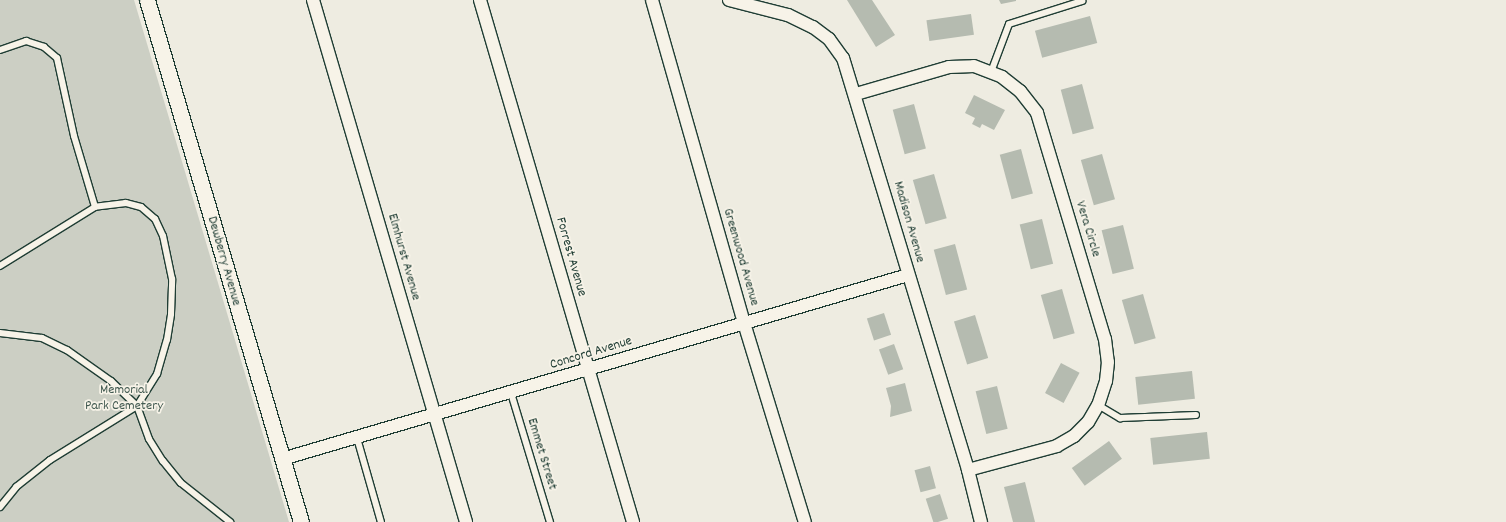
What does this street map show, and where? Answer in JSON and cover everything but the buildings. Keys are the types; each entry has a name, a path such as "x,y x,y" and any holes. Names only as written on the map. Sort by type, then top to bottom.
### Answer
{"street":[{"name":"Dewberry Avenue","path":"147,0 282,459 302,522"},
{"name":"Elmhurst Avenue","path":"313,0 466,522"},
{"name":"Forrest Avenue","path":"480,0 633,522"},
{"name":"Greenwood Avenue","path":"652,0 744,323 805,522"},
{"name":"Madison Avenue","path":"729,0 788,15 813,27 829,39 843,58 856,94 908,275 968,470 982,522"},
{"name":"Vera Circle","path":"856,94 949,67 974,66 991,72 1020,91 1037,113 1105,339 1108,362 1106,381 1098,405 1088,422 1074,436 1057,446 968,470"},
{"name":"Concord Avenue","path":"282,459 511,393 908,275"}],"lane":[{"path":"991,72 1009,24 1082,1"},
{"path":"0,50 26,41 44,47 57,58 74,136 95,207"},
{"path":"0,266 95,207 126,203 141,207 154,219 163,236 172,279 171,314 167,340 157,374 137,406 50,460 16,487 0,507"},
{"path":"0,333 42,338 67,350 111,381 137,406 149,439 163,461 180,483 230,522"},
{"name":"Emmet Street","path":"511,393 550,522"},
{"path":"1098,405 1120,418 1196,415"},
{"path":"357,438 382,522"}],"green space":[{"name":"Memorial Park Cemetery","path":"0,0 134,0 289,522 0,522"}]}
